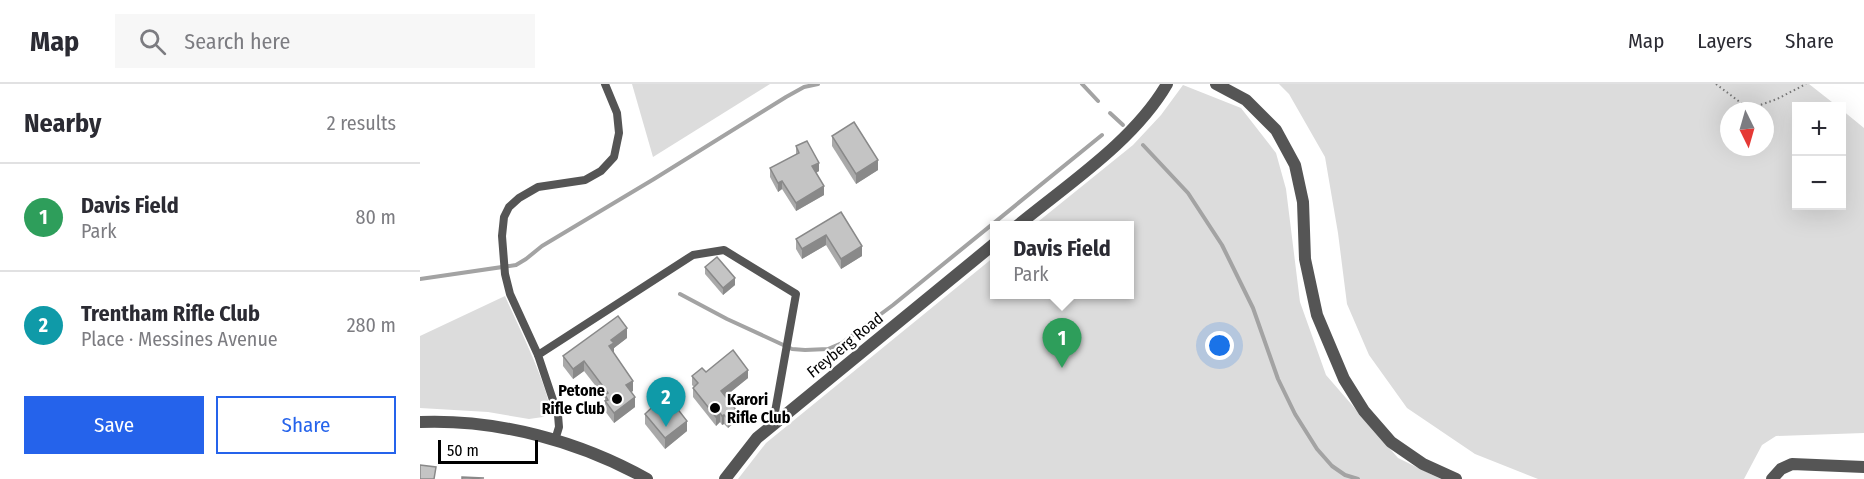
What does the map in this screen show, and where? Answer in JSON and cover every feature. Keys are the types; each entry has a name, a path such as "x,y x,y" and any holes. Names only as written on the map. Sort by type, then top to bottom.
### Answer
{"street":[{"path":"1022,221 1107,153 1157,101 1167,84"},
{"path":"1216,84 1246,100 1276,130 1295,165 1302,202 1305,259 1317,315 1344,380 1364,411 1391,442 1423,464 1456,479"},
{"name":"Freyberg Road","path":"725,479 757,438 774,423 990,247"},
{"path":"420,422 490,426 555,440 609,460 647,479"},
{"path":"1772,479 1781,468 1792,464 1864,467"}],"lane":[{"path":"555,440 559,427 558,415 538,355 510,294 505,274 501,236 504,217 519,198 538,187 585,180 601,171 614,157 619,133 617,113 605,84"},
{"path":"538,355 693,255 724,250 796,294 774,423"}],"path":[{"path":"1716,84 1749,109 1777,99 1806,84"}],"shaded area":[{"path":"632,84 770,84 653,157"},
{"path":"1279,84 1809,84 1832,102 1792,102 1792,210 1846,210 1846,113 1864,128 1864,433 1776,436 1762,445 1744,479 1538,479 1475,454 1407,408 1369,355 1347,304 1325,157 1289,94"},
{"path":"1183,85 1241,108 1276,153 1286,189 1300,302 1326,375 1398,458 1441,479 738,479 766,443 990,260 990,299 1134,299 1134,221 1039,221 1133,145 1161,115"},
{"path":"505,296 539,374 550,414 548,412 543,417 529,419 488,412 420,408 420,336"}],"building":[{"path":"854,122 878,160 856,174 832,136"},
{"path":"807,141 819,163 812,166 824,186 796,203 782,181 778,183 770,168 799,153 796,146"},
{"path":"841,212 862,246 841,259 826,235 802,249 796,239"},
{"path":"717,257 735,278 723,288 705,267"},
{"path":"618,316 627,328 611,340 614,343 609,346 633,381 626,385 635,397 614,413 605,401 608,400 605,395 608,393 584,361 573,369 563,356"},
{"path":"733,350 748,370 721,391 737,411 728,419 720,413 716,417 693,388 698,383 692,376 702,368 706,372"},
{"path":"666,394 687,421 665,438 645,414"},
{"path":"420,465 436,467 434,479 420,479"}],"waterway":[{"path":"420,279 516,265 542,246 786,97 804,87 818,84"},
{"path":"1082,84 1098,101"},
{"path":"1110,113 1123,125"},
{"path":"996,221 1102,135"},
{"path":"1143,145 1188,193 1222,245 1253,308 1278,379 1295,414 1317,449 1332,466 1345,475 1358,479"},
{"path":"680,294 792,349 828,349 842,343 893,305 990,226"}],"place":[{"name":"Davis Field","path":"1062,368"},
{"name":"Petone Rifle Club","path":"617,399"},
{"name":"Karori Rifle Club","path":"715,408"},
{"name":"Trentham Rifle Club","path":"666,427"}]}
